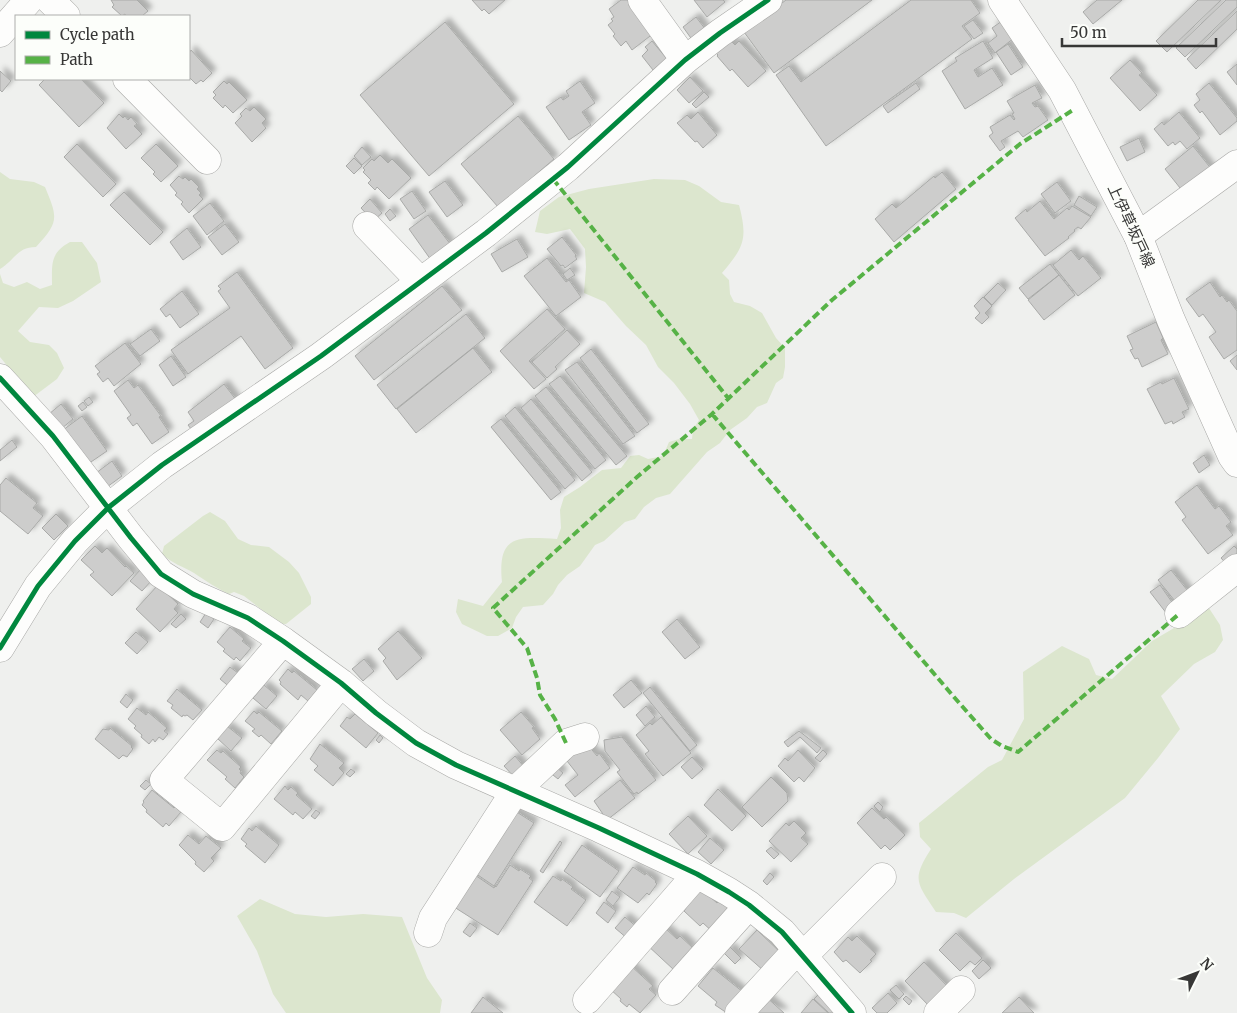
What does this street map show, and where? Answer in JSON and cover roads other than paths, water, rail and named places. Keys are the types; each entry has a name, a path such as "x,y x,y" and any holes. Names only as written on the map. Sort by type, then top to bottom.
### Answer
{"street":[{"path":"16,15 29,0"},
{"path":"50,0 65,15"},
{"path":"642,0 685,60"},
{"name":"上伊草坂戸線","path":"1002,0 1062,90 1138,236 1171,320 1232,456 1237,463"},
{"path":"0,648 38,586 75,541 109,507 162,465 313,361 486,233 568,167 685,60 752,5"},
{"path":"0,34 15,16"},
{"path":"128,80 207,160"},
{"path":"1138,236 1237,164"},
{"path":"368,226 420,281"},
{"path":"0,378 53,436 161,574 193,594 248,618 283,641 341,683 376,713 416,743 456,765 599,828 697,874 749,904 782,932 852,1013"},
{"path":"1179,614 1237,568"},
{"path":"283,641 164,780 222,827 341,683"},
{"path":"428,933 434,918 514,791 566,743 586,737"},
{"path":"587,1000 697,874"},
{"path":"739,1013 882,877"},
{"path":"672,991 749,904"},
{"path":"938,1013 961,990"}]}
